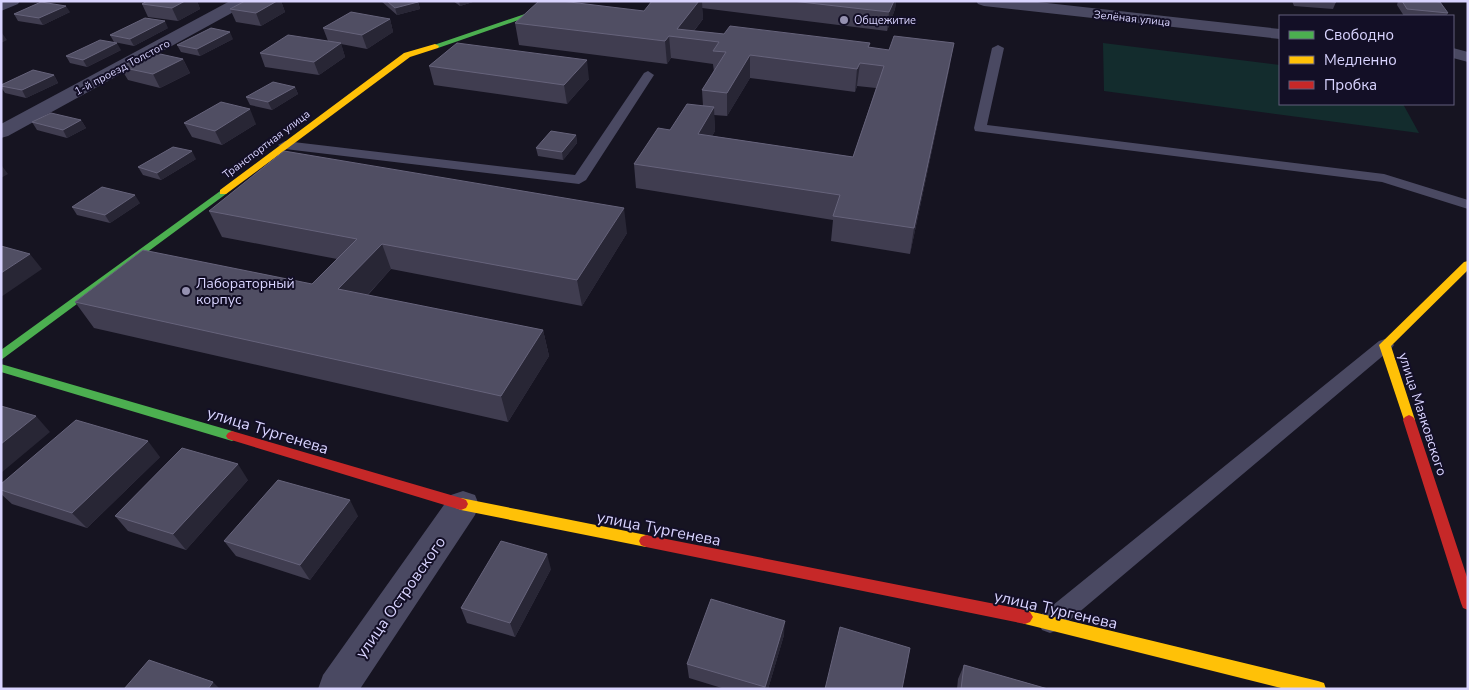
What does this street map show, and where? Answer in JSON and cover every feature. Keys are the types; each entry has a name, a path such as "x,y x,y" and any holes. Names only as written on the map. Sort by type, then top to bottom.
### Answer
{"street":[{"path":"1,6 12,1"},
{"name":"1-й проезд Толстого","path":"1,132 242,1"},
{"name":"Транспортная улица","path":"1,356 407,55 570,1"},
{"name":"Зелёная улица","path":"984,1 1279,34"},
{"path":"1454,53 1468,57"},
{"name":"улица Маяковского","path":"1468,264 1385,345 1468,603"},
{"name":"улица Тургенева","path":"1,368 463,505 1050,622 1318,689"},
{"name":"улица Островского","path":"337,689 463,505"}],"lane":[{"path":"998,48 980,128 1384,178 1468,205"},
{"path":"285,145 579,180 648,75"},
{"path":"1050,622 1385,345"}],"green space":[{"path":"1103,43 1279,65 1279,105 1404,105 1419,133 1104,91"}],"building":[{"path":"147,1 185,1 172,8 142,4"},
{"path":"245,1 277,1 256,13 230,9"},
{"path":"387,1 418,1 418,2 395,8"},
{"path":"539,1 561,1 644,11 652,1 699,1 677,29 724,34 730,26 870,43 868,47 889,50 894,36 954,43 914,228 833,216 840,195 634,164 658,128 670,130 687,104 714,107 698,134 853,157 884,66 860,63 857,69 750,55 727,93 702,90 726,52 713,51 719,42 669,36 665,41 515,23"},
{"path":"792,1 894,1 889,12"},
{"path":"1402,1 1440,2 1448,13 1407,9"},
{"path":"41,2 66,6 39,18 14,14"},
{"path":"351,12 390,19 362,35 323,28"},
{"path":"145,18 165,21 130,39 110,35"},
{"path":"211,28 230,32 197,49 177,45"},
{"path":"288,35 341,43 314,62 260,53"},
{"path":"100,40 117,43 83,60 66,56"},
{"path":"457,43 587,60 564,85 429,66"},
{"path":"151,52 183,59 153,74 120,67"},
{"path":"33,70 54,75 22,90 1,86 1,85"},
{"path":"273,82 295,87 268,102 246,97"},
{"path":"221,102 250,109 215,131 184,123"},
{"path":"51,113 81,120 63,130 32,122"},
{"path":"551,131 576,135 562,152 536,148"},
{"path":"173,147 192,151 157,173 138,167"},
{"name":"Лабораторный корпус","path":"284,151 624,208 577,280 382,244 338,289 543,330 501,396 75,302 143,250 312,284 357,239 209,211"},
{"path":"102,187 135,195 105,215 72,207"},
{"path":"1,246 30,254 1,273"},
{"path":"1,406 36,416 1,444"},
{"path":"76,420 148,441 72,513 1,490 1,484"},
{"path":"182,448 238,464 173,534 115,516"},
{"path":"278,480 350,500 300,565 224,541"},
{"path":"501,541 547,554 510,623 461,608"},
{"path":"711,599 785,621 765,687 687,664"},
{"path":"840,627 910,648 902,689 825,689"},
{"path":"149,660 213,682 208,689 124,689"},
{"path":"964,665 1048,689 961,689"}],"traffic: fast":[{"path":"435,46 570,1"},
{"path":"1,356 223,192"},
{"path":"1,368 232,436"}],"traffic: slow":[{"path":"223,192 407,55 435,46"},
{"path":"1409,420 1385,345 1468,264"},
{"path":"461,504 646,541"},
{"path":"1025,617 1318,689"}],"traffic: jam":[{"path":"1409,420 1468,603"},
{"path":"232,436 461,504"},
{"path":"646,541 1025,617"}],"place":[{"name":"Общежитие","path":"844,20"},
{"name":"Лабораторный корпус","path":"186,291"}]}
